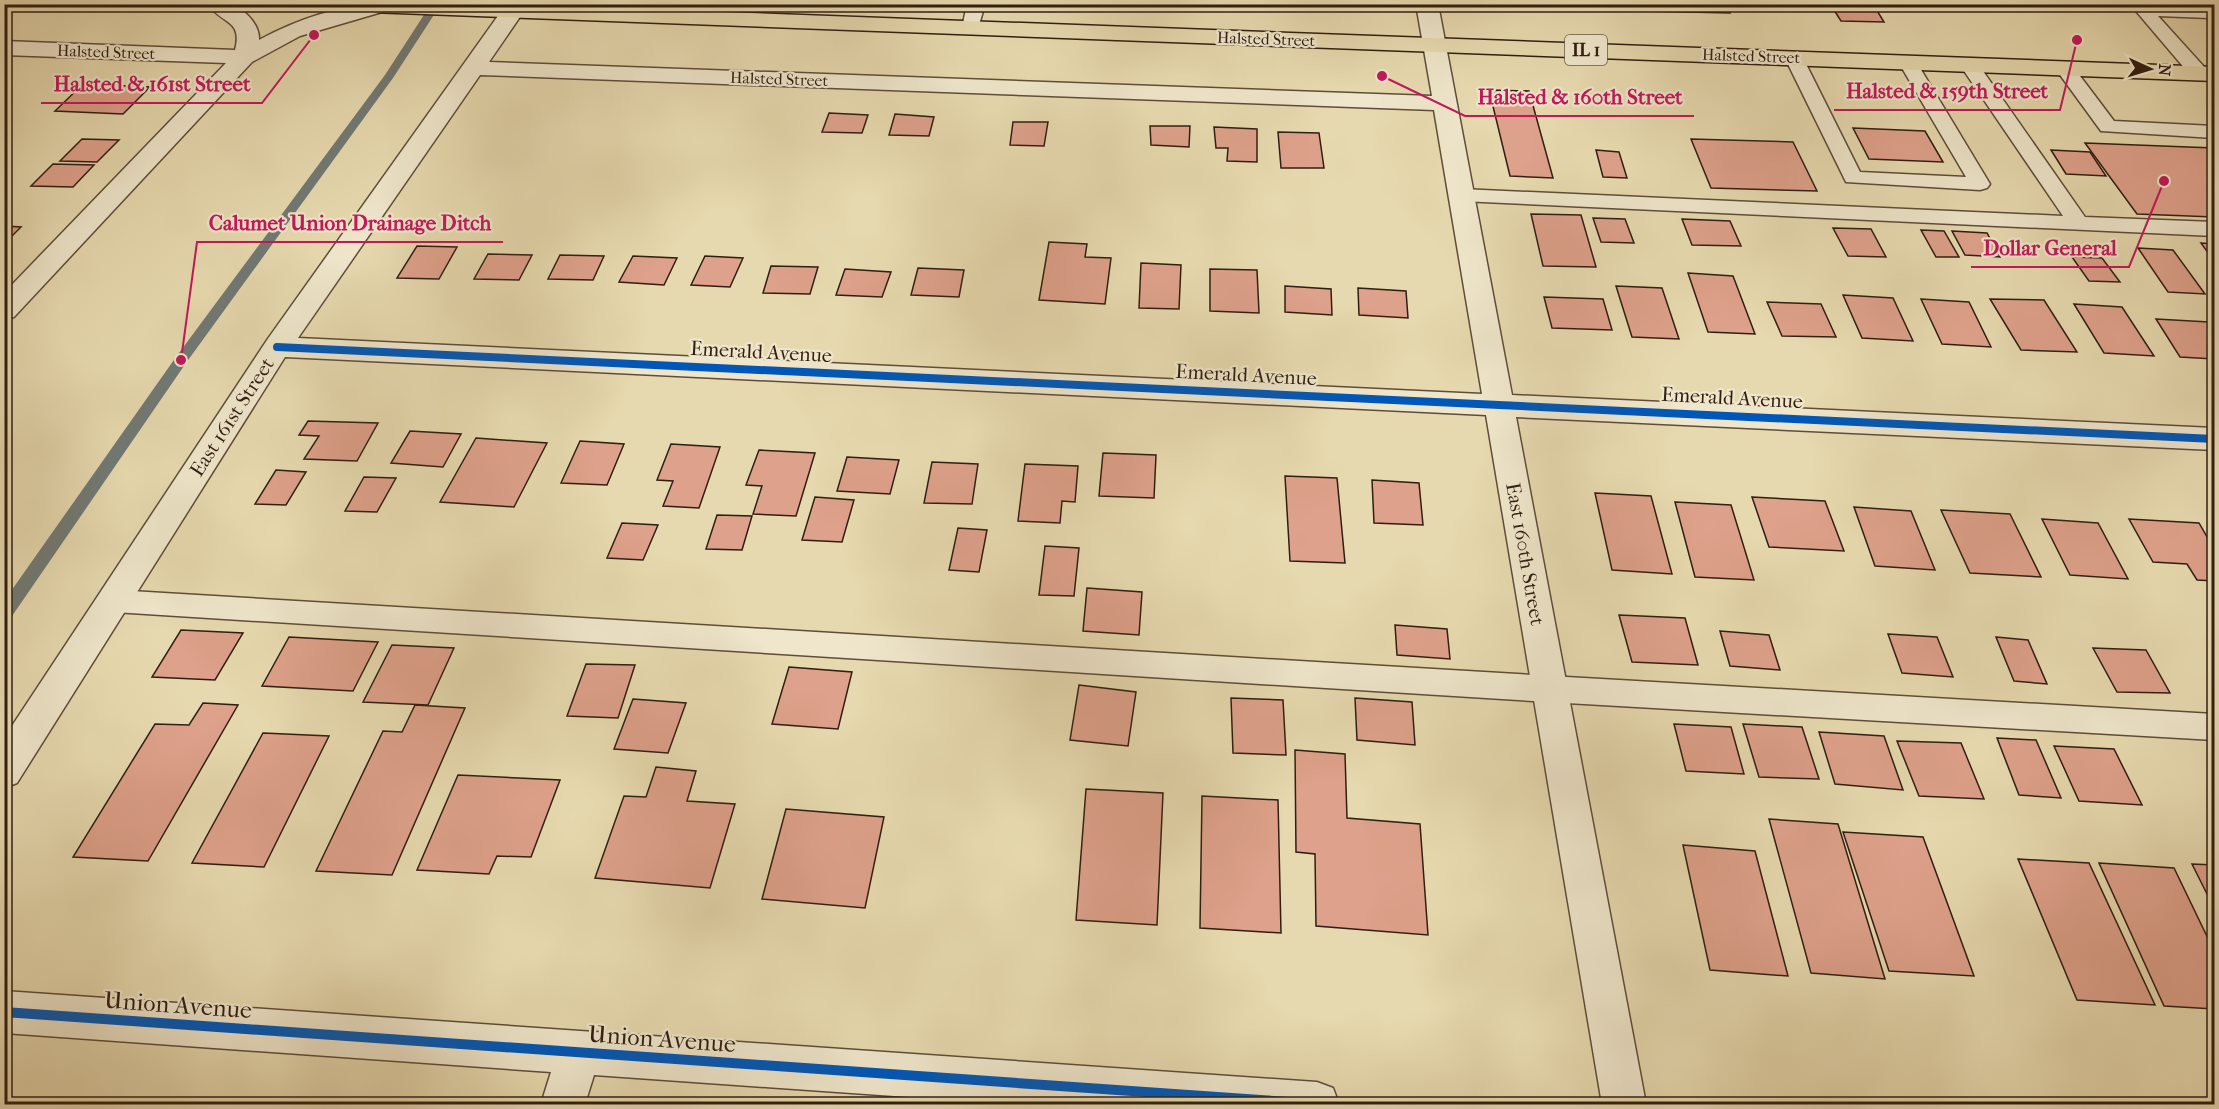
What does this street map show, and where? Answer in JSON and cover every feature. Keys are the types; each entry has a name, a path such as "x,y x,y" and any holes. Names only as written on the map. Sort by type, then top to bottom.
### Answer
{"main road":[{"name":"Halsted Street","path":"317,4 2207,74"}],"street":[{"path":"218,4 248,27 249,37 244,57"},
{"name":"East 160th Street","path":"1427,4 1624,1104"},
{"path":"4,310 244,57 292,31 374,7"},
{"name":"East 161st Street","path":"4,771 277,347 473,68 500,9"},
{"name":"Halsted Street","path":"4,48 244,57"},
{"name":"Halsted Street","path":"473,68 1444,103"},
{"name":"Emerald Avenue","path":"277,347 2214,439"},
{"name":"Union Avenue","path":"4,1012 1317,1104"},
{"path":"563,1104 580,1052"}],"lane":[{"path":"971,28 976,4"},
{"path":"2138,4 2207,74"},
{"path":"2163,12 2213,14"},
{"path":"1794,58 1853,178 1980,184 1908,63"},
{"path":"1969,65 2079,223"},
{"path":"2064,68 2108,127 2214,132"},
{"path":"1819,109 1842,117 1861,159 1870,169 1950,173 1955,169 1953,160 1928,122 1938,114"},
{"path":"1461,195 2214,230"},
{"path":"114,601 1549,689 2214,727"}],"building":[{"path":"1638,4 1725,4 1730,13 1641,11"},
{"path":"1808,4 1873,4 1884,22 1841,21 1834,10 1810,9"},
{"path":"83,84 150,87 123,114 55,111"},
{"path":"1489,90 1529,91 1553,178 1510,176"},
{"path":"829,113 868,115 862,133 822,132"},
{"path":"895,114 934,117 929,136 889,135"},
{"path":"1013,122 1048,122 1044,146 1010,145"},
{"path":"1150,126 1190,126 1189,147 1151,145"},
{"path":"1214,127 1257,129 1257,162 1227,161 1228,148 1216,148"},
{"path":"1853,128 1925,131 1943,162 1869,159"},
{"path":"1278,132 1319,133 1324,168 1281,168"},
{"path":"82,139 119,140 97,162 60,161"},
{"path":"1691,139 1793,142 1817,191 1711,188"},
{"path":"2085,143 2214,148 2214,217 2137,214"},
{"path":"1596,150 1619,152 1627,178 1603,177"},
{"path":"2051,150 2090,152 2106,176 2066,174"},
{"path":"53,164 94,165 73,187 31,186"},
{"path":"1531,214 1581,215 1596,267 1543,266"},
{"path":"1593,218 1625,219 1634,243 1601,242"},
{"path":"1682,219 1730,221 1741,246 1692,245"},
{"path":"4,226 21,227 4,244"},
{"path":"1833,228 1871,229 1886,257 1848,256"},
{"path":"1921,230 1944,231 1959,257 1936,257"},
{"path":"1952,231 1987,233 2000,257 1965,255"},
{"path":"1049,242 1087,244 1085,257 1111,258 1105,304 1039,300"},
{"path":"2201,243 2214,244 2214,261"},
{"path":"417,246 457,247 439,279 397,278"},
{"path":"2138,248 2173,250 2205,294 2168,292"},
{"path":"488,254 532,255 519,280 474,279"},
{"path":"560,255 604,256 593,280 548,279"},
{"path":"633,256 677,258 664,285 619,282"},
{"path":"705,256 743,258 730,287 691,285"},
{"path":"2072,257 2102,258 2120,282 2089,281"},
{"path":"1141,263 1181,265 1179,309 1139,308"},
{"path":"771,266 818,267 810,294 763,293"},
{"path":"918,268 964,270 959,297 911,295"},
{"path":"845,269 891,272 882,297 836,295"},
{"path":"1210,269 1257,270 1259,313 1210,311"},
{"path":"1688,273 1733,276 1755,334 1708,332"},
{"path":"1285,286 1331,289 1332,315 1285,312"},
{"path":"1616,286 1662,288 1679,339 1632,337"},
{"path":"1358,288 1406,291 1408,318 1359,315"},
{"path":"1843,295 1893,298 1913,341 1862,338"},
{"path":"1544,297 1603,299 1612,330 1552,328"},
{"path":"1921,299 1969,302 1991,347 1942,344"},
{"path":"1990,299 2044,300 2077,352 2021,350"},
{"path":"1767,302 1821,304 1836,337 1782,336"},
{"path":"2074,304 2122,307 2154,356 2104,353"},
{"path":"2156,319 2209,322 2214,330 2214,359 2180,357"},
{"path":"308,421 378,423 357,461 304,459 319,436 299,435"},
{"path":"410,431 461,434 443,467 391,463"},
{"path":"476,438 547,443 514,507 440,502"},
{"path":"580,441 624,444 607,485 561,483"},
{"path":"671,444 720,447 699,508 663,506 673,481 657,480"},
{"path":"759,450 815,453 796,516 753,514 762,486 746,485"},
{"path":"1103,453 1156,455 1154,498 1099,496"},
{"path":"847,457 899,460 890,494 837,491"},
{"path":"932,462 978,464 972,504 924,503"},
{"path":"1025,464 1078,466 1075,502 1062,501 1060,523 1018,521"},
{"path":"276,470 306,472 286,505 255,504"},
{"path":"1285,476 1337,478 1345,563 1290,561"},
{"path":"364,477 396,478 377,512 345,511"},
{"path":"1372,480 1419,483 1423,525 1374,523"},
{"path":"1595,493 1651,496 1672,574 1612,570"},
{"path":"815,497 854,500 842,542 802,540"},
{"path":"1752,497 1825,501 1844,551 1769,547"},
{"path":"1675,502 1731,505 1754,580 1695,577"},
{"path":"1854,507 1911,511 1935,570 1875,566"},
{"path":"1941,510 2010,514 2041,577 1970,573"},
{"path":"717,515 752,516 742,550 706,549"},
{"path":"2042,519 2098,523 2128,579 2070,575"},
{"path":"2129,519 2199,523 2214,549 2214,581 2197,580 2187,564 2153,562"},
{"path":"622,523 658,525 643,560 607,558"},
{"path":"958,528 987,530 979,572 949,570"},
{"path":"1045,546 1079,548 1074,596 1039,595"},
{"path":"1087,588 1142,592 1139,635 1083,631"},
{"path":"1619,615 1685,618 1698,665 1632,662"},
{"path":"1395,625 1447,629 1450,659 1397,655"},
{"path":"181,630 243,633 215,680 152,677"},
{"path":"1720,631 1769,635 1780,670 1730,666"},
{"path":"1888,634 1937,637 1953,677 1902,673"},
{"path":"289,637 378,642 353,691 262,686"},
{"path":"1996,637 2028,640 2047,684 2014,681"},
{"path":"392,645 454,648 428,705 363,702"},
{"path":"2093,648 2146,650 2170,693 2117,692"},
{"path":"586,664 635,665 618,718 567,716"},
{"path":"789,667 852,672 838,729 772,724"},
{"path":"1079,685 1136,692 1128,746 1070,740"},
{"path":"1231,698 1283,700 1286,755 1233,753"},
{"path":"1355,698 1412,702 1415,745 1357,740"},
{"path":"633,699 686,703 668,753 614,749"},
{"path":"203,703 238,705 148,861 73,857 155,724 189,725"},
{"path":"415,705 465,708 392,875 316,871 383,731 402,732"},
{"path":"1674,724 1731,727 1744,774 1686,771"},
{"path":"1743,724 1802,727 1819,779 1759,777"},
{"path":"1819,732 1884,736 1903,790 1835,784"},
{"path":"263,733 329,736 264,867 192,863"},
{"path":"1997,738 2036,740 2061,798 2019,795"},
{"path":"1897,741 1961,743 1984,799 1919,796"},
{"path":"2054,746 2114,749 2142,805 2079,801"},
{"path":"1295,750 1345,754 1347,818 1420,824 1428,935 1316,926 1315,854 1296,852"},
{"path":"656,767 696,771 687,801 735,804 710,888 595,878 624,796 646,797"},
{"path":"458,775 560,780 531,857 497,856 489,874 417,870"},
{"path":"1086,789 1163,793 1157,925 1076,920"},
{"path":"1202,796 1278,800 1281,933 1200,928"},
{"path":"786,809 884,817 865,908 762,899"},
{"path":"1769,819 1838,824 1885,979 1811,973"},
{"path":"1843,832 1923,837 1974,976 1889,971"},
{"path":"1683,845 1755,851 1788,976 1710,970"},
{"path":"2018,859 2089,863 2155,1005 2077,1000"},
{"path":"2099,863 2174,868 2214,951 2214,1009 2164,1006"},
{"path":"2192,864 2214,865 2214,908"}],"waterway":[{"path":"4,614 181,360 389,76 436,4"}],"cycle path":[{"path":"277,347 2214,439"},
{"path":"4,1012 1317,1104"}],"place":[{"name":"Halsted & 161st Street","path":"314,35"},
{"name":"Halsted & 159th Street","path":"2077,40"},
{"name":"Halsted & 160th Street","path":"1382,76"},
{"name":"Dollar General","path":"2164,181"},
{"name":"Calumet Union Drainage Ditch","path":"181,360"}]}
